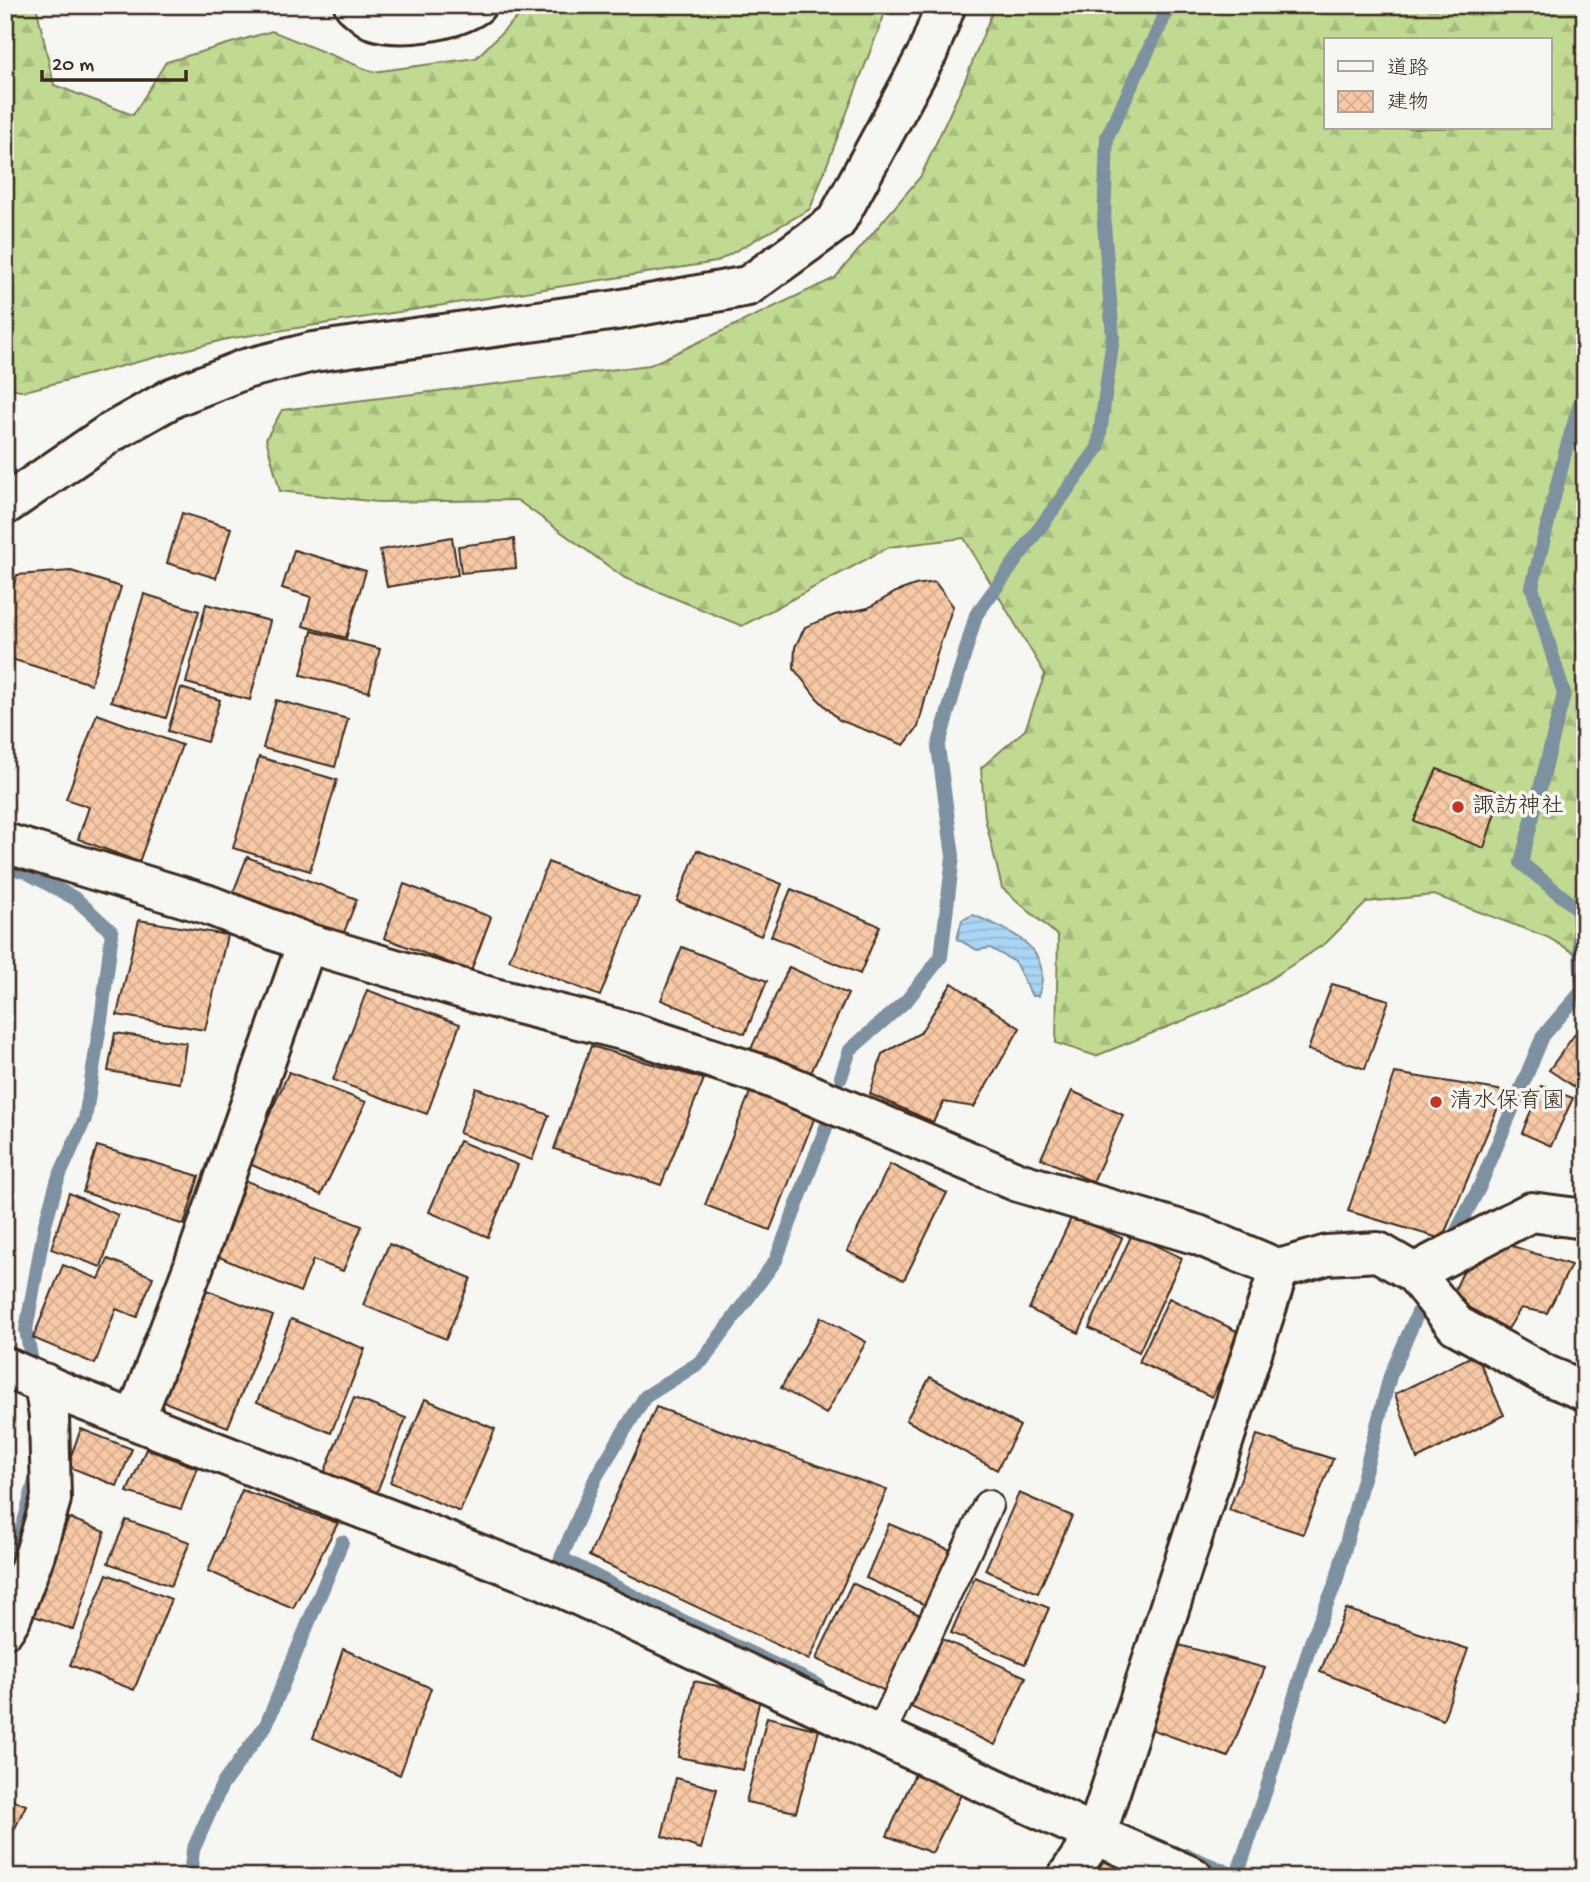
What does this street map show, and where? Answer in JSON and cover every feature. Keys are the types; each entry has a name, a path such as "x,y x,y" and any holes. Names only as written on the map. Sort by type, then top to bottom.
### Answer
{"street":[{"path":"354,5 371,19 408,24 463,14 476,5"},
{"path":"5,505 110,433 174,397 245,369 313,352 617,310 748,286 836,222 928,52 946,5"},
{"path":"5,843 206,904 307,943 490,997 630,1032 769,1077 1018,1182 1198,1235 1279,1269 1326,1255 1378,1252 1414,1273 1456,1325 1546,1376 1585,1391"},
{"path":"135,1420 193,1268 307,943"},
{"path":"1414,1273 1531,1212 1585,1219"},
{"path":"1067,1877 1096,1835 1279,1269"},
{"path":"5,1367 543,1579 1096,1835 1193,1877"},
{"path":"5,1628 35,1554 51,1499 44,1383"}],"lane":[{"path":"880,1735 988,1505"}],"green space":[{"path":"5,5 36,5 54,85 133,115 166,62 272,31 373,72 476,58 530,5 888,5 810,209 716,262 227,339 25,391 5,387"},
{"path":"995,5 1585,5 1585,959 1547,937 1434,895 1367,902 1326,943 1244,996 1096,1056 1056,1043 1058,936 1002,888 985,818 981,768 1025,730 1045,674 964,538 889,547 742,626 625,578 517,500 378,502 280,491 266,439 282,410 650,365 835,278 921,176 966,78"}],"water":[{"path":"973,915 1001,927 1026,943 1035,953 1042,979 1038,996 1032,996 1015,962 990,948 977,950 957,939 962,920"}],"building":[{"path":"182,513 231,528 216,578 167,563"},
{"path":"452,537 458,575 387,587 380,550"},
{"path":"514,539 516,568 461,573 458,546"},
{"path":"294,550 366,571 346,638 303,626 311,597 282,588"},
{"path":"71,571 121,587 91,684 5,657 5,611 17,575"},
{"path":"935,582 953,606 918,727 904,745 839,720 794,669 795,647 805,627 835,615 868,608 915,585"},
{"path":"144,594 199,611 166,718 111,701"},
{"path":"206,604 270,621 250,700 186,683"},
{"path":"312,631 380,649 369,692 301,675"},
{"path":"181,688 220,700 207,742 168,731"},
{"path":"276,700 348,719 335,767 263,748"},
{"path":"97,714 182,745 139,862 78,839 89,807 66,799"},
{"path":"259,757 337,780 310,871 233,848"},
{"name":"諏訪神社","path":"1437,769 1501,793 1484,848 1414,821"},
{"path":"697,850 782,884 761,936 677,901"},
{"path":"247,857 357,899 341,940 231,898"},
{"path":"548,862 639,898 600,996 509,960"},
{"path":"404,884 491,917 471,971 384,938"},
{"path":"791,889 880,926 860,974 771,936"},
{"path":"139,920 227,935 205,1030 117,1015"},
{"path":"682,947 767,981 745,1034 661,1000"},
{"path":"789,967 848,994 808,1079 750,1051"},
{"path":"952,983 1020,1028 974,1107 944,1102 933,1122 870,1094 882,1054 920,1033"},
{"path":"1332,984 1389,1000 1365,1069 1308,1050"},
{"path":"367,990 460,1024 427,1114 333,1080"},
{"path":"1585,1020 1585,1094 1549,1070"},
{"path":"115,1033 186,1043 180,1083 108,1071"},
{"path":"591,1046 704,1079 661,1185 554,1149"},
{"path":"289,1072 366,1102 321,1195 247,1163"},
{"path":"1395,1073 1505,1091 1442,1239 1348,1211"},
{"path":"1541,1086 1573,1098 1551,1146 1522,1133"},
{"path":"476,1088 549,1115 532,1160 459,1133"},
{"path":"751,1090 816,1114 770,1230 705,1205"},
{"path":"1072,1091 1123,1115 1093,1182 1041,1158"},
{"path":"459,1141 518,1165 488,1237 429,1212"},
{"path":"97,1146 199,1176 184,1225 83,1192"},
{"path":"890,1164 947,1193 904,1280 847,1251"},
{"path":"241,1179 362,1226 343,1271 313,1260 300,1292 210,1253"},
{"path":"69,1193 118,1215 101,1267 51,1249"},
{"path":"1072,1216 1122,1238 1079,1333 1029,1309"},
{"path":"1132,1234 1182,1258 1139,1352 1089,1328"},
{"path":"1503,1243 1571,1265 1547,1313 1521,1308 1508,1329 1451,1298 1473,1250"},
{"path":"389,1244 471,1278 446,1339 363,1305"},
{"path":"108,1259 153,1277 137,1317 116,1309 95,1364 33,1338 63,1265 99,1279"},
{"path":"199,1287 273,1316 228,1427 154,1398"},
{"path":"1169,1298 1243,1334 1212,1397 1139,1362"},
{"path":"821,1317 866,1342 826,1414 781,1388"},
{"path":"291,1319 365,1349 331,1433 257,1402"},
{"path":"1476,1354 1504,1415 1417,1459 1395,1394"},
{"path":"930,1377 1020,1426 997,1470 906,1420"},
{"path":"354,1398 406,1418 375,1497 323,1476"},
{"path":"425,1399 495,1429 460,1512 390,1482"},
{"path":"656,1407 887,1490 809,1660 589,1556"},
{"path":"81,1429 132,1449 117,1486 67,1466"},
{"path":"1257,1435 1333,1459 1303,1534 1229,1510"},
{"path":"146,1449 197,1468 181,1509 127,1492"},
{"path":"242,1490 338,1523 293,1608 208,1571"},
{"path":"1019,1493 1072,1516 1038,1593 985,1570"},
{"path":"69,1518 105,1532 74,1630 31,1615"},
{"path":"126,1520 190,1542 171,1586 108,1563"},
{"path":"889,1524 960,1554 936,1610 866,1578"},
{"path":"107,1574 171,1599 134,1690 70,1665"},
{"path":"975,1577 1049,1608 1025,1664 951,1633"},
{"path":"852,1583 933,1621 898,1697 816,1659"},
{"path":"1346,1609 1468,1649 1443,1720 1320,1672"},
{"path":"942,1639 1026,1677 995,1745 911,1707"},
{"path":"1179,1645 1265,1668 1228,1757 1148,1728"},
{"path":"343,1649 431,1688 400,1775 313,1738"},
{"path":"694,1681 761,1695 743,1770 678,1757"},
{"path":"767,1717 819,1730 796,1812 746,1802"},
{"path":"918,1767 964,1789 932,1853 887,1836"},
{"path":"676,1778 717,1789 701,1849 662,1836"},
{"path":"5,1797 26,1805 5,1849"},
{"path":"1094,1856 1148,1877 1087,1877"}],"waterway":[{"path":"841,1077 850,1050 907,1000 941,957 953,856 938,747 976,615 1098,448 1113,338 1104,224 1107,137 1170,5"},
{"path":"1450,1244 1479,1188 1543,1036 1582,991 1578,909 1521,863 1564,694 1532,587 1565,453 1585,387"},
{"path":"5,866 26,872 76,899 112,932 85,1119 58,1179 45,1224 26,1330 32,1362"},
{"path":"818,1685 662,1611 561,1558 597,1475 645,1397 702,1361 776,1260 830,1117"},
{"path":"1237,1875 1311,1642 1336,1582 1390,1376 1426,1294"},
{"path":"5,1577 14,1560 36,1477"},
{"path":"190,1877 193,1850 222,1785 266,1725 342,1542"},
{"path":"1186,1855 1239,1877"}],"place":[{"name":"諏訪神社","path":"1458,807"},
{"name":"清水保育園","path":"1436,1102"}]}
